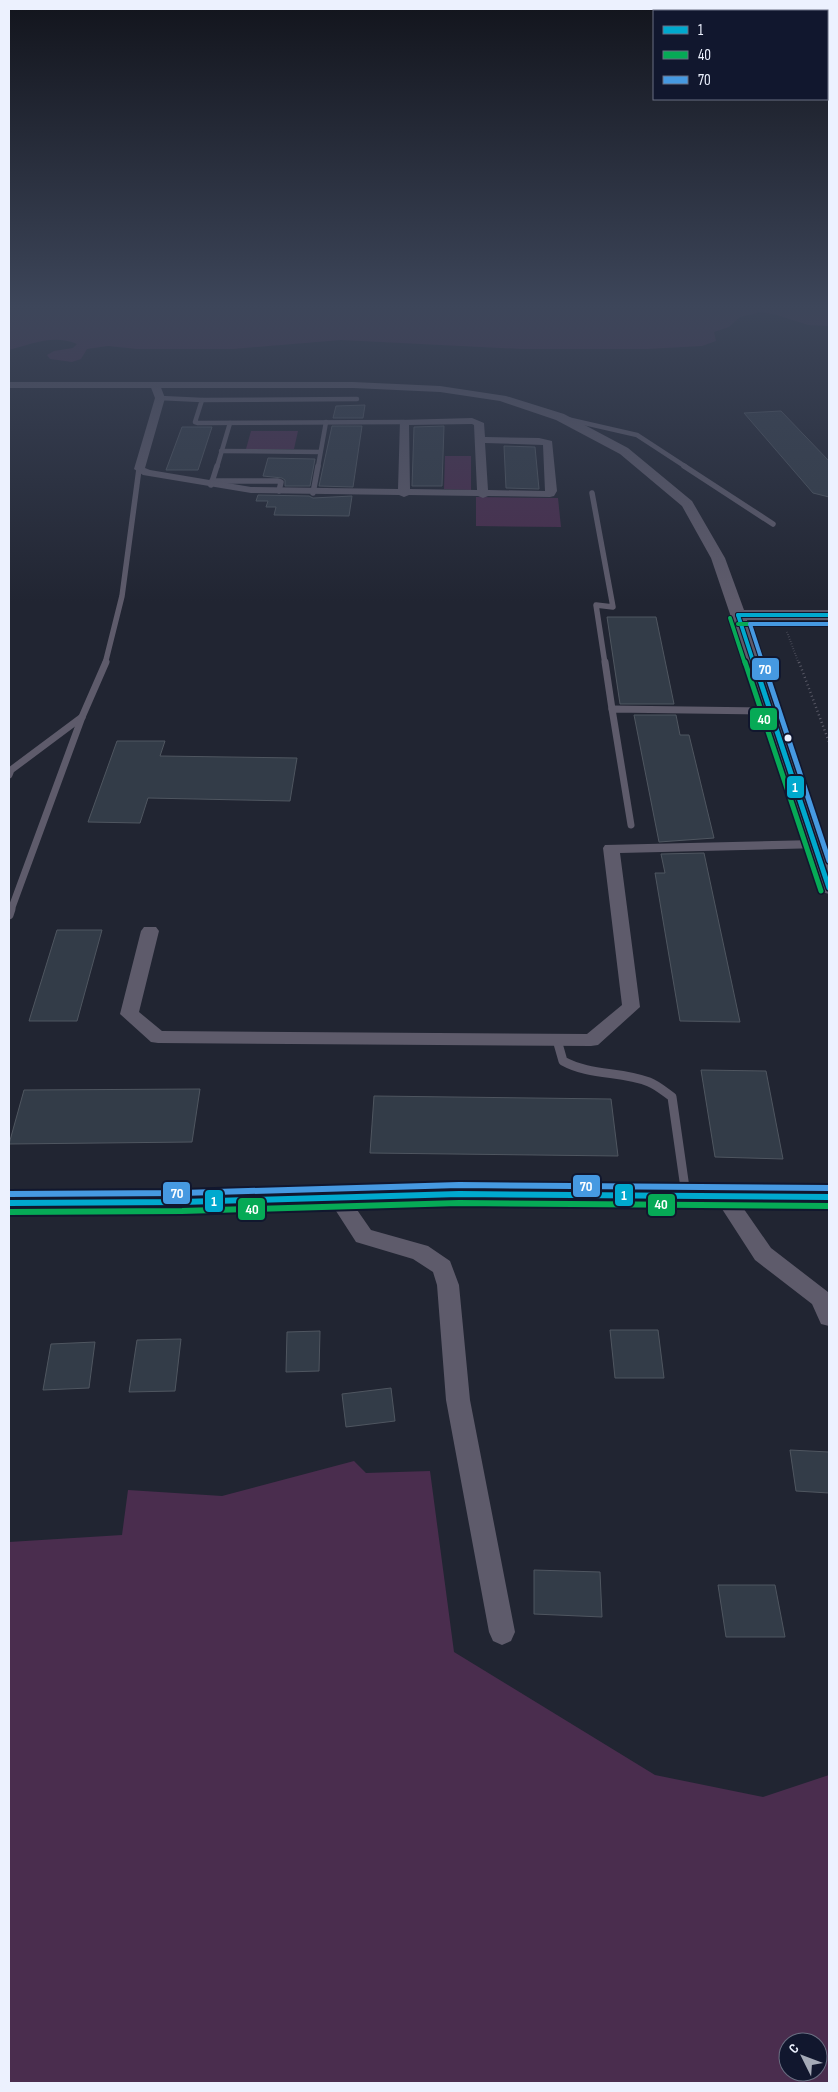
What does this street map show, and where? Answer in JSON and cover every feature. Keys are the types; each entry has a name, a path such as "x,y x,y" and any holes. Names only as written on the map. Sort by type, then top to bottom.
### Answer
{"street":[{"path":"157,408 139,469 147,473 279,492 545,495 551,491 548,443 539,441 480,440"},
{"path":"531,408 560,417 624,451 687,504 718,558 828,881"},
{"path":"404,494 404,422 476,422 479,424 483,494"},
{"path":"738,614 829,615"},
{"path":"150,931 129,1014 158,1037 591,1040 630,1007 611,848 815,845"},
{"path":"9,1203 459,1194 723,1195 829,1198"},
{"path":"723,1195 763,1254 826,1303"},
{"path":"337,1197 364,1236 420,1252 442,1267 448,1285 458,1400 502,1632"}],"lane":[{"path":"200,408 196,422 404,422"},
{"path":"560,417 636,435 774,524"},
{"path":"313,493 326,422"},
{"path":"212,483 230,423"},
{"path":"221,451 320,452"},
{"path":"9,915 82,717 95,693 119,618 139,469"},
{"path":"592,493 613,606 596,605 631,825"},
{"path":"612,709 771,711"},
{"path":"10,772 82,717"},
{"path":"557,1040 563,1060 570,1066 582,1070 650,1082 672,1096 686,1195"}],"path":[{"path":"787,632 829,742"}],"shaded area":[{"path":"251,431 298,431 294,449 246,449"},
{"path":"445,456 471,456 471,490 444,489"},
{"path":"476,497 558,498 561,527 476,526"},
{"path":"354,1461 366,1473 430,1471 454,1652 655,1775 763,1797 829,1775 829,2083 9,2083 9,1542 122,1535 128,1490 222,1496"}],"building":[{"path":"336,408 365,408 363,418 333,418"},
{"path":"781,411 829,461 829,497 813,493 744,413"},
{"path":"332,426 362,426 353,487 319,486"},
{"path":"444,426 442,486 412,486 414,427"},
{"path":"182,427 212,427 198,470 166,470"},
{"path":"504,446 535,447 539,489 506,488"},
{"path":"268,458 315,459 310,486 285,486 285,480 282,478 263,476"},
{"path":"258,495 309,496 313,498 352,496 349,516 274,515 276,507 266,507 268,501 256,501"},
{"path":"607,617 656,617 674,704 620,704"},
{"path":"634,715 676,715 680,735 689,735 714,838 659,842"},
{"path":"117,741 165,741 160,756 297,758 290,801 148,798 140,823 88,822"},
{"path":"704,853 740,1022 680,1021 655,873 665,873 661,854"},
{"path":"57,930 102,930 77,1021 29,1021"},
{"path":"701,1070 766,1071 783,1159 715,1157"},
{"path":"200,1089 192,1142 9,1144 24,1090"},
{"path":"374,1096 611,1099 618,1156 370,1153"},
{"path":"610,1330 658,1330 664,1378 615,1378"},
{"path":"320,1331 319,1371 286,1372 287,1332"},
{"path":"181,1339 175,1391 129,1392 137,1340"},
{"path":"95,1342 89,1388 43,1390 51,1344"},
{"path":"391,1388 395,1421 346,1427 342,1394"},
{"path":"790,1450 829,1452 829,1493 796,1491"},
{"path":"534,1570 600,1572 602,1617 534,1614"},
{"path":"718,1585 775,1585 785,1637 726,1637"}],"transit line":[{"name":"1","path":"738,615 829,888"},
{"name":"1","path":"738,615 829,615"},
{"name":"40","path":"730,618 821,891"},
{"name":"40","path":"738,624 829,624"},
{"name":"70","path":"829,624 750,624 829,861"},
{"name":"70","path":"9,1194 182,1193 459,1185 829,1188"},
{"name":"1","path":"9,1203 182,1202 459,1194 829,1197"},
{"name":"40","path":"9,1212 182,1211 459,1203 829,1206"}]}
